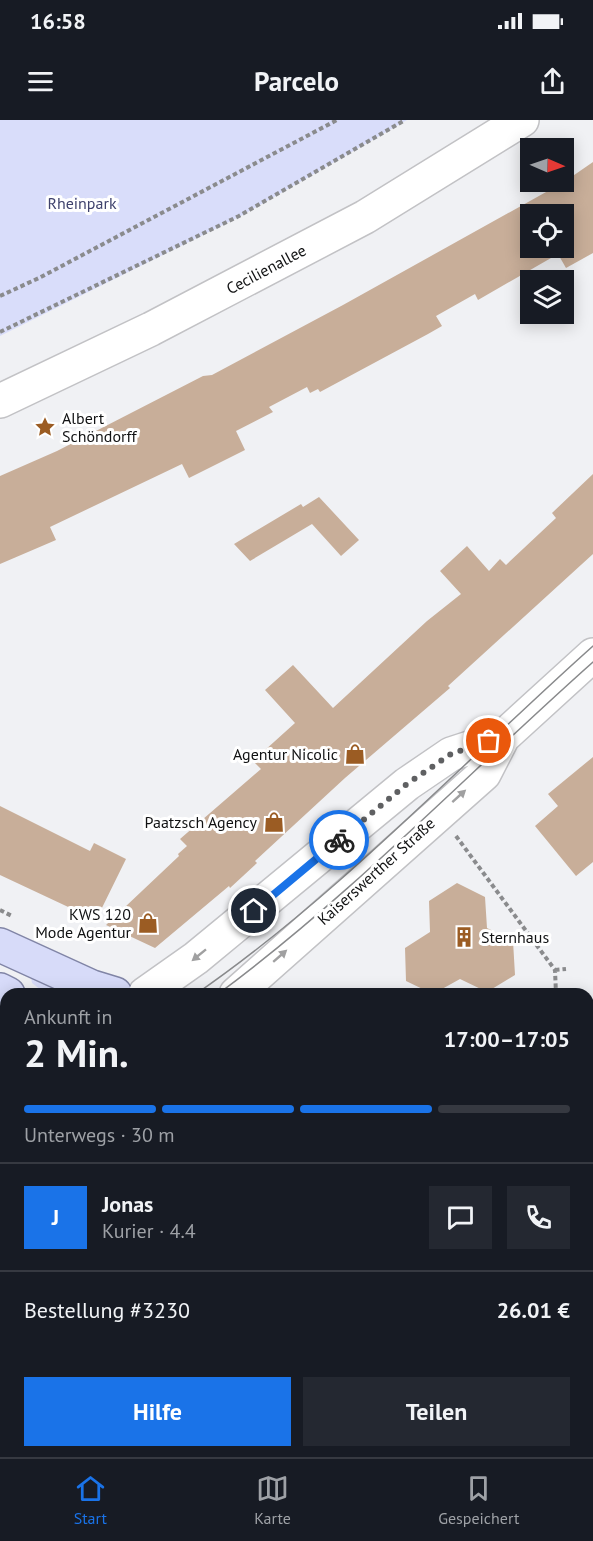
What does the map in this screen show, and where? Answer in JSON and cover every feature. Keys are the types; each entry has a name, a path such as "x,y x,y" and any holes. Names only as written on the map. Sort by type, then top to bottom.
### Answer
{"main road":[{"path":"0,945 98,988"}],"street":[{"name":"Cecilienallee","path":"0,400 151,328 365,217 522,120"},
{"name":"Kaiserswerther Straße","path":"243,988 484,774 503,737 593,655"},
{"name":"Kaiserswerther Straße","path":"154,988 196,958 407,784 451,754 503,737"}],"path":[{"path":"0,296 39,279 337,120"},
{"path":"0,332 240,216 405,120"},
{"path":"448,806 455,835 555,969 556,988"},
{"path":"555,969 566,969"}],"green space":[{"name":"Rheinpark","path":"0,120 407,120 241,216 0,336"},
{"path":"34,976 62,988 38,988 32,983 31,978"}],"building":[{"path":"593,162 593,253 566,268 560,258 574,258 574,204 524,204 546,192 574,192 574,175"},
{"path":"520,206 520,258 551,258 530,270 520,270 520,276 478,300 475,294 436,316 442,326 320,392 318,389 310,393 307,387 269,407 273,412 236,431 245,450 189,478 182,464 50,527 56,540 0,564 0,476 57,451 203,376 212,375"},
{"path":"593,474 593,554 448,686 450,688 345,778 255,861 257,863 230,888 229,886 155,948 106,925 179,856 178,854 187,846 180,839 261,769 253,761 295,723 265,690 293,665 333,708 427,621 461,594 440,571 467,546 489,571 500,559 506,565 556,518 552,513"},
{"path":"319,497 359,540 341,556 312,524 250,561 234,544 301,504 303,507"},
{"path":"593,757 593,862 576,876 535,826 558,806 548,794"},
{"path":"0,806 90,851 94,843 126,859 96,920 0,875"},
{"name":"Sternhaus","path":"457,883 485,897 487,928 513,941 515,975 494,988 479,988 460,979 444,988 421,988 406,981 405,948 430,932 429,901"}],"tram line":[{"path":"204,988 249,956 350,871 593,646"},
{"path":"226,988 363,875 593,662"}],"way so far":[{"path":"339,840 407,784 451,754 489,741"}],"place":[{"name":"Albert Schöndorff","path":"45,427"},
{"name":"Agentur Nicolic","path":"355,754"},
{"name":"Paatzsch Agency","path":"274,822"},
{"name":"KWS 120 Mode Agentur","path":"148,923"},
{"name":"Sternhaus","path":"464,937"}],"route":[{"path":"254,911 339,840"}]}
